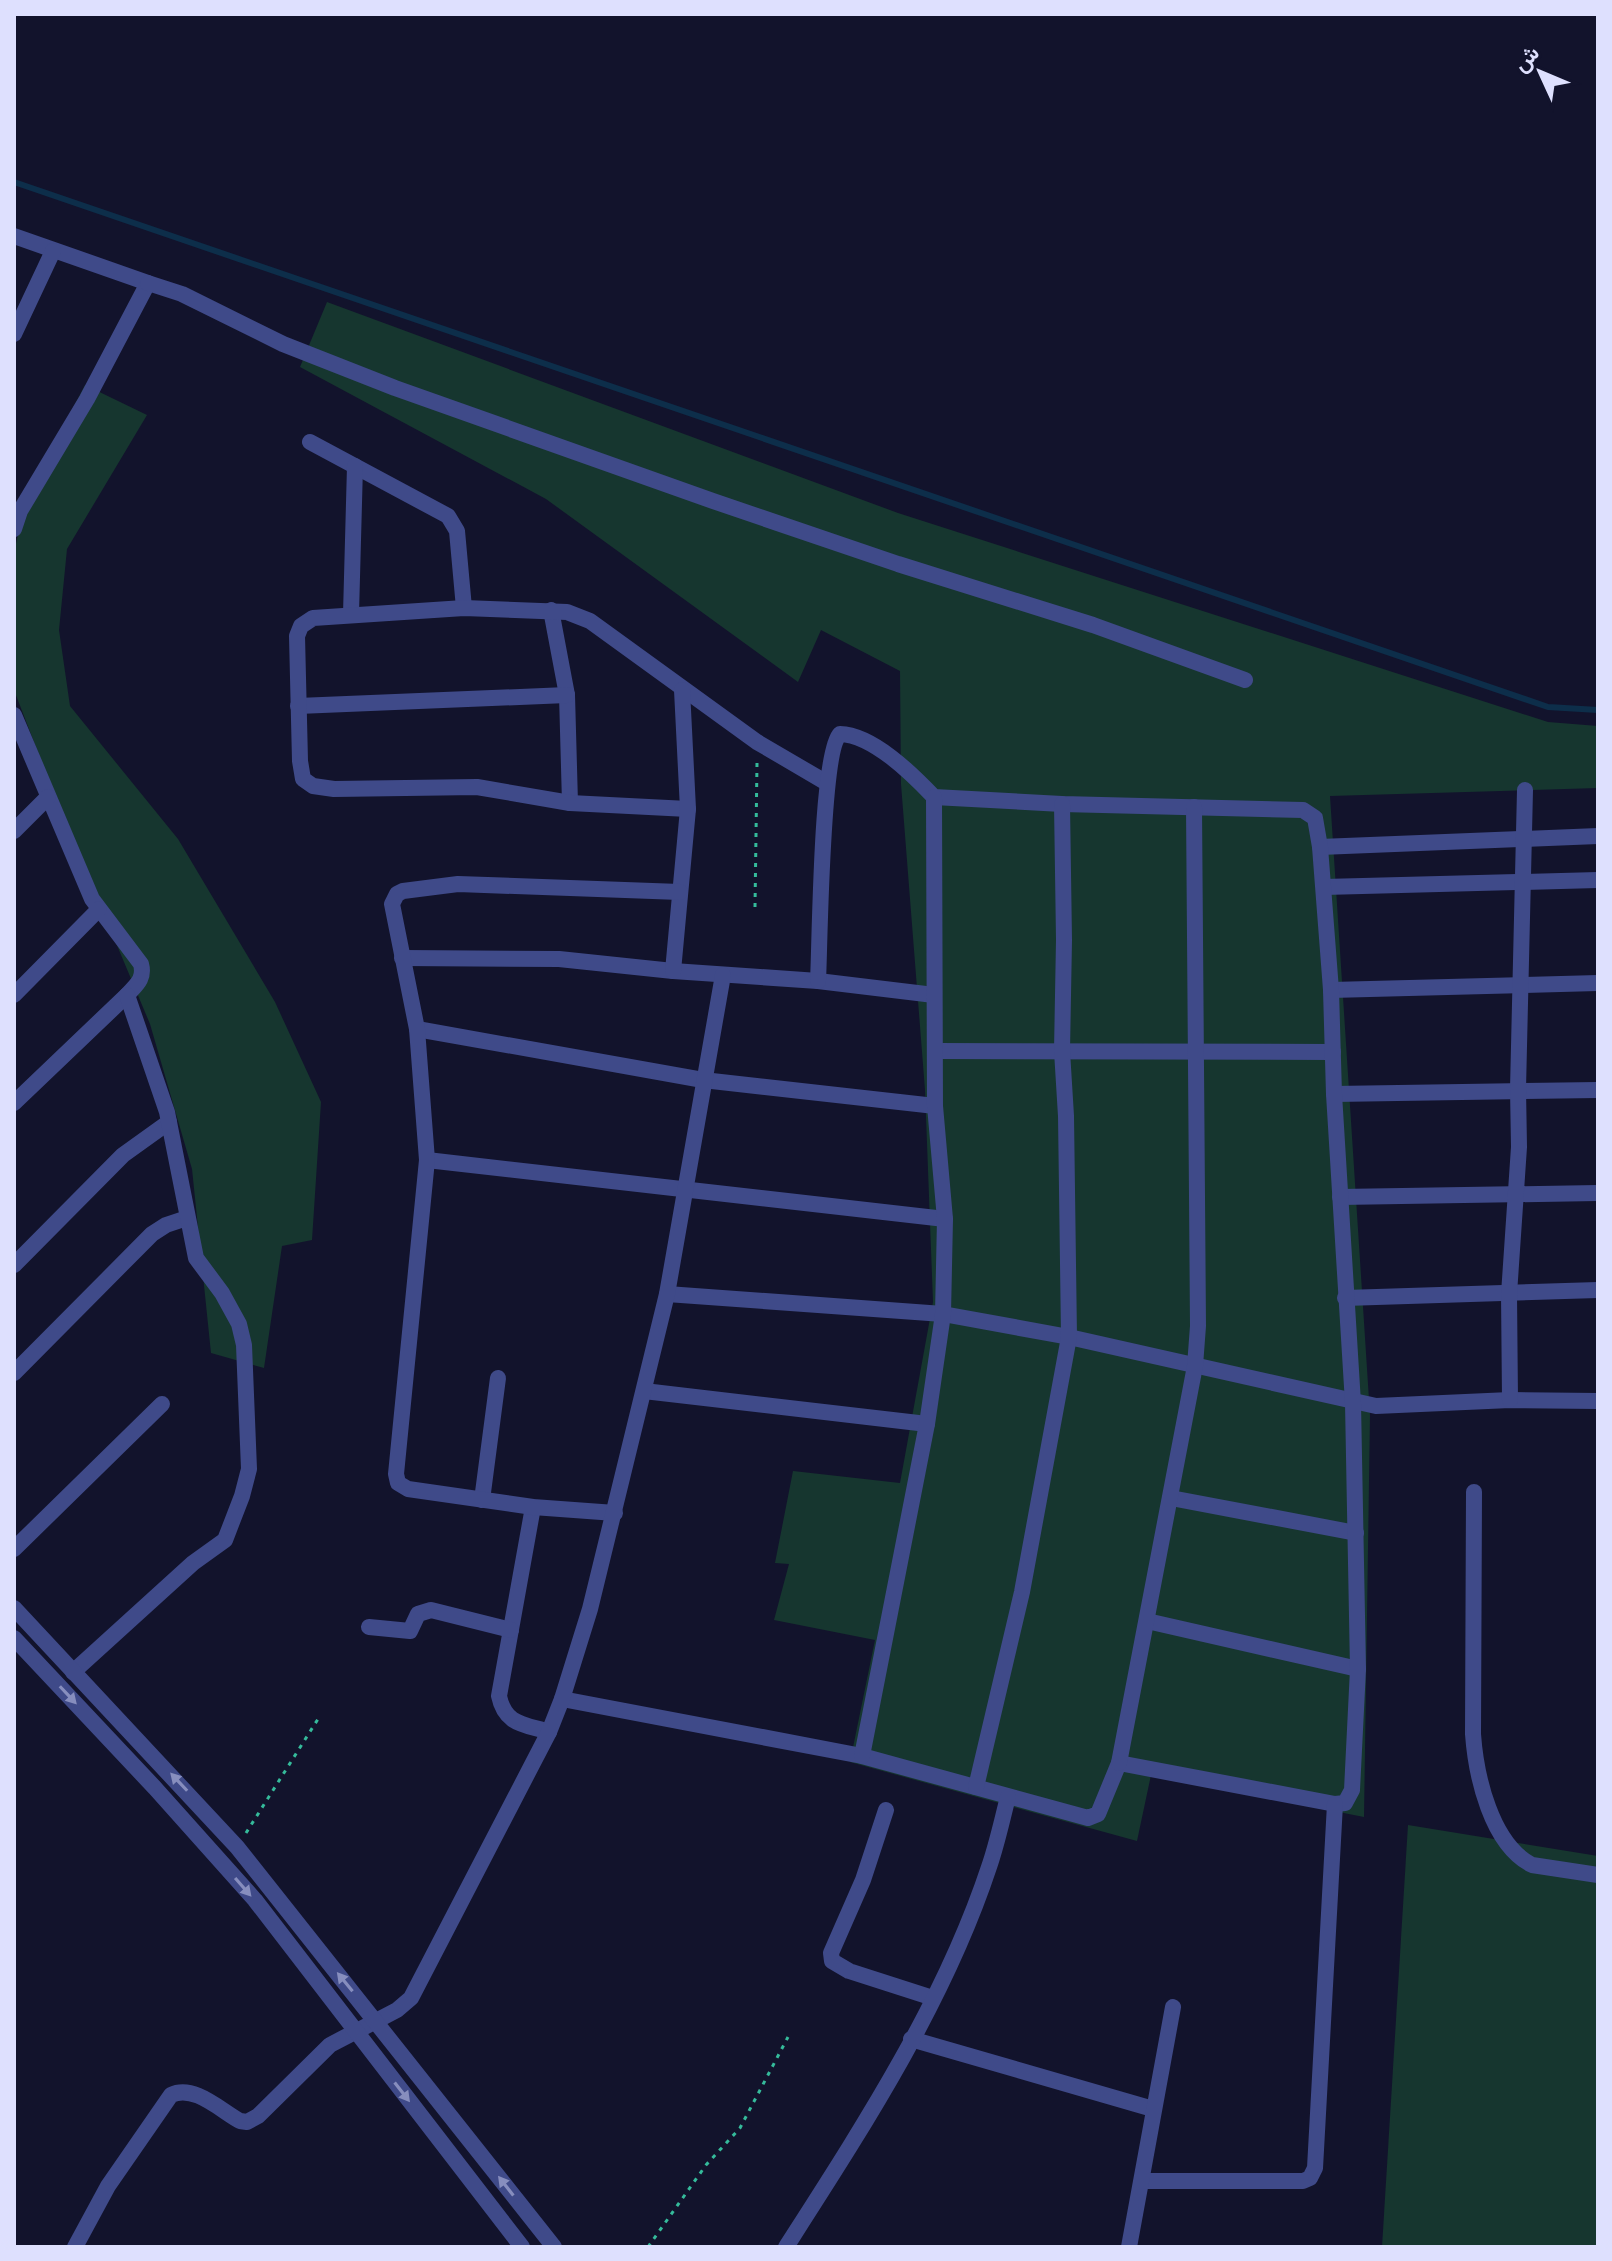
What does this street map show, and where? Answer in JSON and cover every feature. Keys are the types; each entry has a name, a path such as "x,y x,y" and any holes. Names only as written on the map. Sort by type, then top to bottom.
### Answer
{"street":[{"path":"14,236 182,294 283,344 395,388 713,501 898,564 1093,625 1245,680"},
{"path":"14,334 53,251"},
{"path":"14,529 20,511 87,399 148,283"},
{"path":"310,442 448,516 457,531 464,608"},
{"path":"351,614 355,466"},
{"path":"688,809 570,803 477,787 334,789 313,786 303,779 297,636 301,626 313,618 464,608 567,612 590,621 757,742 827,783"},
{"path":"551,610 567,695 570,803"},
{"path":"673,971 688,809 682,690"},
{"path":"298,706 567,695"},
{"path":"14,715 81,876 99,909 141,964 144,973 127,995 14,1103"},
{"path":"818,981 827,783 836,737 842,733 853,735 906,768 934,797 1310,812 1315,818 1324,887 1331,990 1334,1094 1353,1403 1358,1669 1352,1790 1345,1803 1335,1804 1119,1763"},
{"path":"1510,1400 1509,1294 1519,1147 1525,790"},
{"path":"14,831 48,797"},
{"path":"862,1756 927,1424 943,1314 945,1219 935,1106 934,797"},
{"path":"976,1787 1022,1592 1069,1337 1066,1116 1062,1051 1062,804"},
{"path":"562,1699 862,1756 1008,1797 1092,1817 1098,1814 1119,1763 1195,1366 1198,1326 1198,1051 1194,807"},
{"path":"1320,847 1598,836"},
{"path":"1324,887 1598,880"},
{"path":"615,1513 482,1500 408,1489 398,1483 396,1474 427,1160 417,1029 392,904 397,894 403,891 458,884 680,892"},
{"path":"14,995 99,909"},
{"path":"402,958 559,959 818,981 934,995"},
{"path":"75,2247 108,2186 171,2095 177,2092 196,2094 240,2121 247,2122 258,2116 330,2045 397,2010 411,1998 549,1732 562,1699 615,1513 667,1294 723,975"},
{"path":"1331,990 1598,983"},
{"path":"73,1672 193,1563 225,1540 242,1496 249,1457 245,1424 244,1345 239,1324 233,1309 196,1258 169,1122 127,995"},
{"path":"417,1029 703,1080 935,1106"},
{"path":"935,1051 1333,1052"},
{"path":"1334,1094 1598,1090"},
{"path":"14,1265 123,1155 169,1122"},
{"path":"427,1160 945,1219"},
{"path":"1340,1197 1598,1193"},
{"path":"14,1373 152,1234 187,1218"},
{"path":"1345,1298 1598,1290"},
{"path":"667,1294 943,1314 1069,1337 1376,1406 1510,1400 1598,1401"},
{"path":"482,1500 498,1378"},
{"path":"644,1391 927,1424"},
{"path":"14,1549 162,1404"},
{"path":"1474,1492 1473,1734 1475,1767 1486,1802 1503,1836 1522,1860 1532,1865 1598,1875"},
{"path":"1171,1498 1356,1533"},
{"path":"533,1507 499,1696 501,1708 512,1721 549,1732"},
{"path":"14,1608 237,1847 554,2247"},
{"path":"369,1627 410,1631 418,1614 426,1610 511,1630"},
{"path":"1147,1621 1358,1669"},
{"path":"14,1638 255,1900 522,2247"},
{"path":"786,2247 836,2169 933,1998 990,1867 1008,1797"},
{"path":"1143,2181 1303,2181 1310,2178 1315,2168 1335,1804"},
{"path":"886,1810 863,1880 831,1953 832,1961 849,1971 933,1998"},
{"path":"1129,2247 1173,2007"},
{"path":"911,2039 1153,2109"}],"path":[{"path":"755,907 757,742"},
{"path":"237,1847 318,1719"},
{"path":"648,2247 706,2165 740,2128 788,2037"}],"green space":[{"path":"327,302 898,513 1548,722 1598,726 1598,788 1330,796 1370,1415 1364,1817 1151,1775 1137,1841 850,1762 875,1640 774,1620 789,1564 775,1563 793,1471 900,1483 933,1302 925,1090 901,784 900,671 821,630 798,682 546,499 300,367"},
{"path":"85,385 147,415 67,549 59,630 70,706 178,839 275,1002 321,1102 312,1240 282,1246 264,1368 211,1353 192,1169 150,1024 59,807 14,690 14,553 26,497"},
{"path":"1408,1825 1598,1856 1598,2247 1382,2247"}],"waterway":[{"path":"14,182 1548,707 1598,710"}]}
